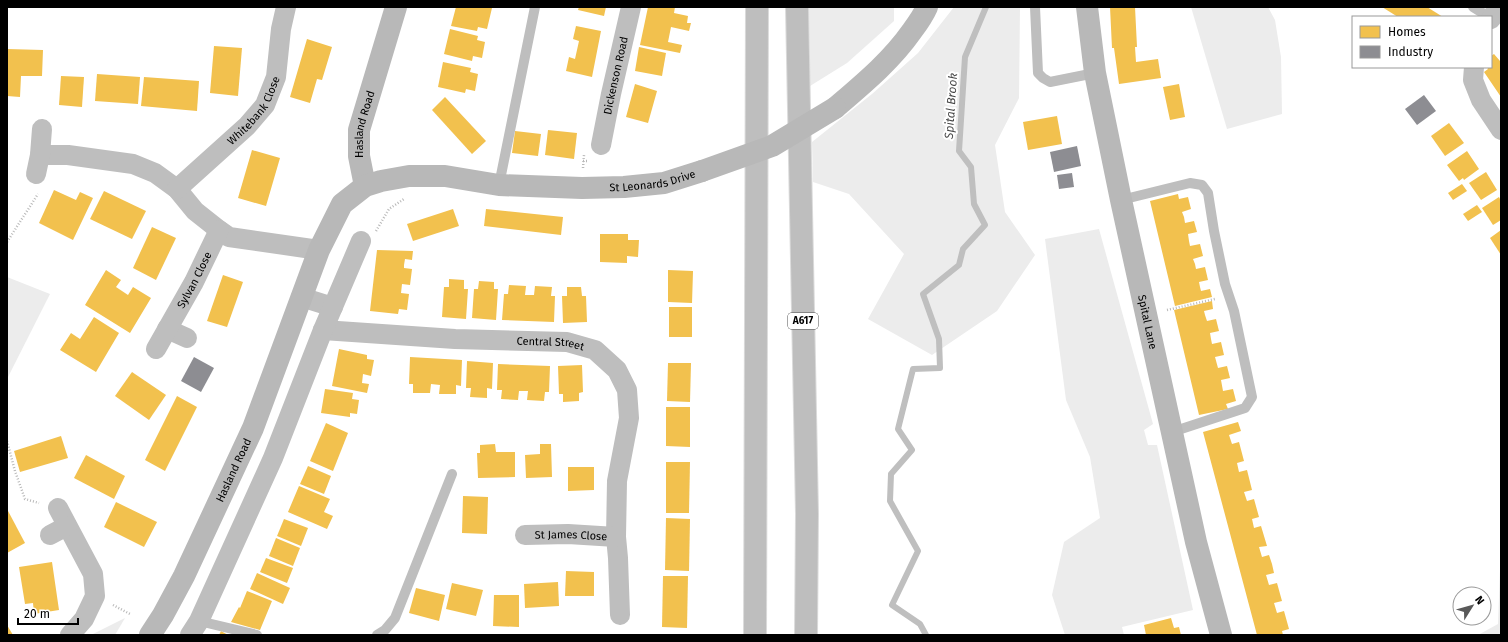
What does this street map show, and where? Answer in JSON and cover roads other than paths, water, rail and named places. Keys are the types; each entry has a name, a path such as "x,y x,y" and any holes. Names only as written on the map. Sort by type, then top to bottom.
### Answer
{"highway":[{"path":"755,635 757,7"},
{"name":"A617","path":"798,7 806,506 806,635"}],"main road":[{"name":"Hasland Road","path":"150,635 163,615 184,576 252,428 319,250 342,204 365,186 359,156 359,130 396,7"},
{"name":"St Leonards Drive","path":"365,186 381,181 409,176 445,176 499,185 582,188 624,187 664,183 702,171 772,146 836,108 868,81 899,50 924,15 927,7"},
{"name":"Spital Lane","path":"1087,7 1095,73 1121,200 1196,542 1221,635"}],"street":[{"name":"Whitebank Close","path":"177,189 247,126 265,105 276,77 281,29 286,7"},
{"name":"Dickenson Road","path":"601,145 631,7"},
{"path":"1492,16 1498,7"},
{"path":"1474,68 1473,80 1481,100 1501,130"},
{"path":"36,174 40,155 42,129"},
{"path":"40,155 68,155 133,164 155,173 177,189 195,211 229,236 319,250"},
{"name":"Sylvan Close","path":"156,349 194,282 219,230"},
{"path":"194,628 274,458 323,330 361,241"},
{"path":"301,298 333,307"},
{"path":"167,329 188,338"},
{"name":"Central Street","path":"323,330 455,339 567,342 595,350 617,370 627,390 629,418 617,481 616,537 620,615"},
{"path":"58,508 58,530 93,574 95,596 84,620 70,635"},
{"name":"St James Close","path":"525,535 568,534 616,537"}],"lane":[{"path":"499,185 535,7"},
{"path":"1036,7 1038,73 1050,82 1095,73"},
{"path":"1473,7 1488,16"},
{"path":"1121,200 1190,183 1202,184 1208,193 1214,231 1229,296 1234,311 1252,397 1245,408 1172,432"},
{"path":"378,635 385,630 395,618 452,474"},
{"path":"194,628 257,635"}],"waterway":[{"name":"Spital Brook","path":"926,635 920,624 892,605 918,551 890,501 891,474 912,450 898,429 913,369 940,368 939,339 923,294 959,265 963,249 985,225 974,204 971,167 959,151 965,57 986,7"}]}
